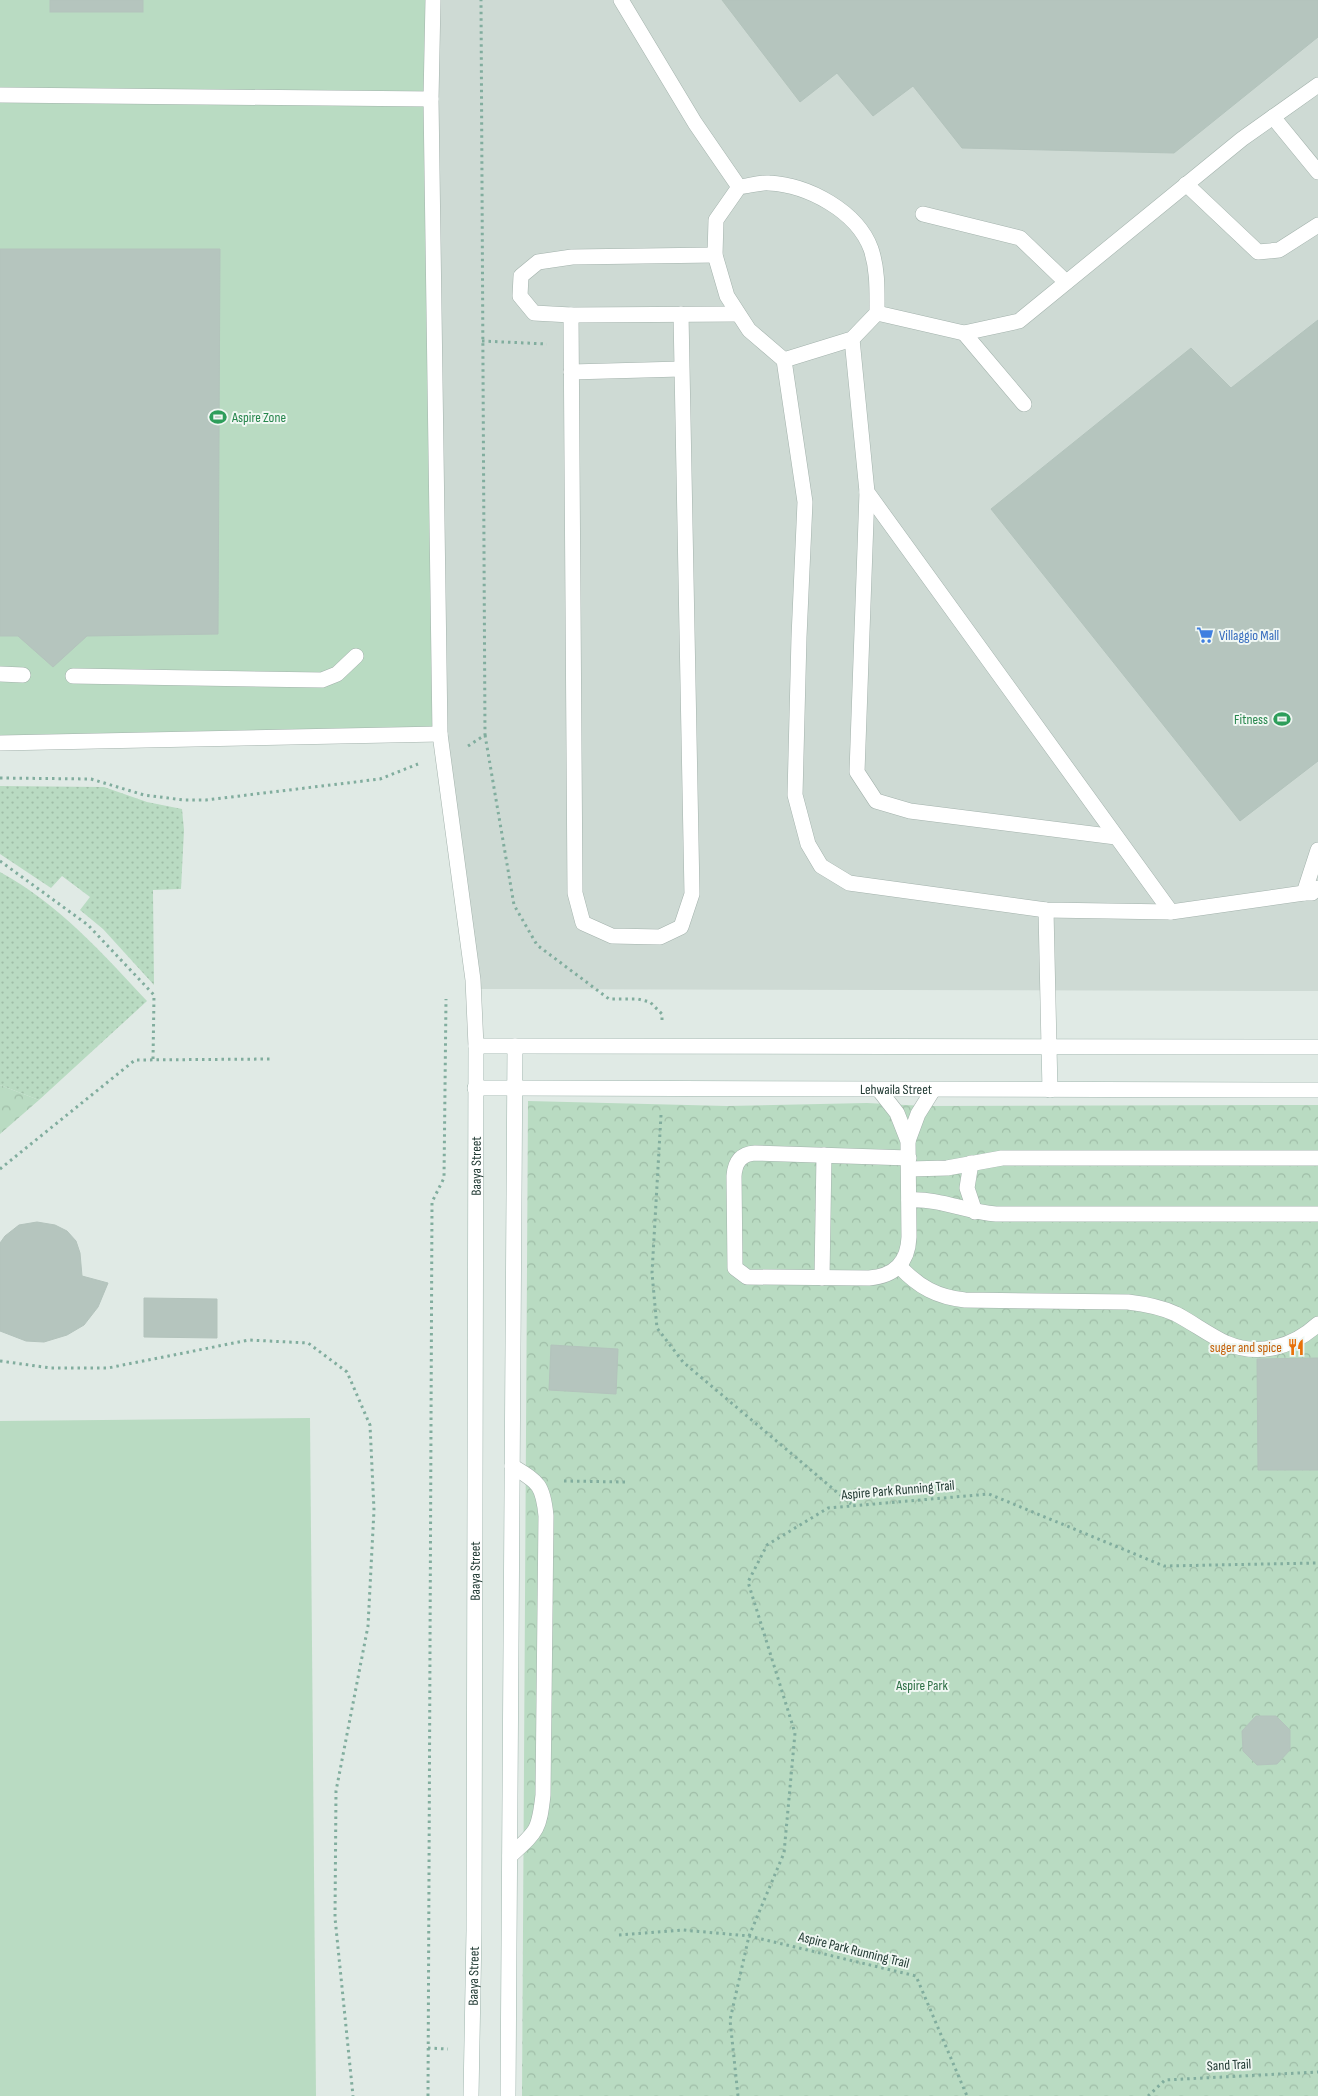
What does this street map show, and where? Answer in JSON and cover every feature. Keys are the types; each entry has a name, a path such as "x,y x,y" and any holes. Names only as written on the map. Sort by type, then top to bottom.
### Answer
{"street":[{"name":"Baaya Street","path":"433,0 431,99 440,734 472,980 476,1046 474,1931 471,2096"},
{"path":"621,0 695,124 739,187"},
{"path":"877,313 964,334 1019,321 1186,184 1318,85"},
{"path":"0,95 431,99"},
{"path":"1273,117 1318,172"},
{"path":"784,360 852,339 877,313 877,276 870,248 855,222 829,202 797,188 769,183 739,187 716,220 714,255 727,296 738,314 749,330 784,360 805,502 795,795 808,844 821,866 849,882 1046,910 1171,912 1313,892 1318,850"},
{"path":"1186,184 1258,252 1279,250 1318,225"},
{"path":"923,214 1020,238 1066,282"},
{"path":"714,255 572,257 538,262 521,276 520,296 534,313 572,316 738,314"},
{"path":"572,316 575,893 583,923 612,936 660,937 681,927 692,894 681,314"},
{"path":"964,334 1024,404"},
{"path":"852,339 867,492 857,772 876,800 910,811 1116,836"},
{"path":"572,372 681,369"},
{"path":"867,492 1171,912"},
{"path":"73,676 322,680 337,674 356,656"},
{"path":"0,674 24,675"},
{"path":"0,743 440,734"},
{"path":"1046,910 1050,1090"},
{"path":"476,1046 1318,1047"},
{"path":"508,2096 515,1046"},
{"name":"Lehwaila Street","path":"476,1088 514,1090 1318,1090"},
{"path":"879,1090 897,1113 908,1141 909,1163 909,1248 900,1267 880,1277 746,1277 738,1272 733,1258 734,1176 739,1159 750,1153 824,1155 909,1163 947,1168 1002,1158 1318,1158"},
{"path":"908,1141 918,1114 933,1090"},
{"path":"822,1278 824,1155"},
{"path":"971,1163 967,1188 975,1212"},
{"path":"909,1200 941,1202 975,1212 1318,1214"},
{"path":"900,1267 922,1287 950,1298 965,1300 1128,1302 1153,1306 1176,1314 1226,1343 1242,1348 1275,1348 1306,1335 1318,1324"},
{"path":"510,1856 534,1834 540,1820 543,1794 546,1516 544,1498 536,1481 512,1466"}],"path":[{"path":"466,748 485,736 481,0"},
{"path":"482,341 572,346"},
{"path":"0,778 91,779 144,795 184,800 206,800 380,779 442,755"},
{"path":"417,765 418,774"},
{"path":"0,862 88,925 154,995 153,1060"},
{"path":"428,2096 432,1202 444,1178 446,993"},
{"path":"0,1169 135,1060 271,1059"},
{"path":"662,1090 652,1273 657,1328 682,1362 851,1505"},
{"path":"0,1361 51,1368 108,1368 249,1340 308,1343 347,1372 370,1425 374,1510 368,1626 336,1791 335,1918 353,2096"},
{"path":"536,1481 626,1482"},
{"name":"Aspire Park Running Trail","path":"738,2096 730,2020 749,1936 784,1853 795,1733 748,1582 767,1545 828,1508 988,1494 1164,1566 1318,1563"},
{"name":"Aspire Park Running Trail","path":"618,1935 683,1930 749,1936 916,1976 967,2096"},
{"name":"Sand Trail","path":"1148,2096 1165,2080 1318,2072"}],"shaded area":[{"name":"Villaggio Mall","path":"433,0 1318,0 1318,991 477,989 446,741"}],"green space":[{"name":"Aspire Zone","path":"0,0 433,0 440,734 0,743"},
{"path":"0,786 104,787 147,802 182,809 184,830 181,889 153,890 154,985 103,929 80,910 90,897 62,876 51,888 0,854"},
{"path":"0,872 42,899 61,914 79,930 147,1001 39,1100 0,1085"},
{"path":"0,1085 39,1100 0,1134"},
{"name":"Aspire Park","path":"528,1101 727,1106 867,1103 925,1106 1318,1105 1318,2096 522,2096"},
{"path":"310,1418 316,2096 0,2096 0,1421"}],"building":[{"path":"50,0 143,0 143,12 50,12"},
{"path":"722,0 1318,0 1318,37 1174,153 962,148 913,86 873,116 837,73 800,102"},
{"path":"0,249 220,249 218,634 87,636 53,667 18,636 0,636"},
{"name":"Villaggio Mall","path":"1318,320 1318,761 1240,821 991,509 1191,348 1231,388"},
{"path":"37,1222 55,1225 67,1231 76,1241 80,1253 82,1276 108,1283 98,1307 84,1325 67,1335 44,1342 26,1341 0,1331 0,1243 5,1236 19,1225"},
{"path":"144,1298 217,1299 217,1338 144,1337"},
{"path":"551,1345 618,1349 616,1394 549,1390"},
{"path":"1318,1358 1318,1470 1258,1470 1257,1359"},
{"path":"1256,1716 1276,1716 1290,1730 1290,1750 1277,1764 1257,1765 1243,1751 1242,1731"}],"place":[{"name":"Aspire Zone","path":"218,417"},
{"name":"Villaggio Mall","path":"1205,635"},
{"name":"Fitness","path":"1282,719"},
{"name":"suger and spice","path":"1296,1347"}]}
